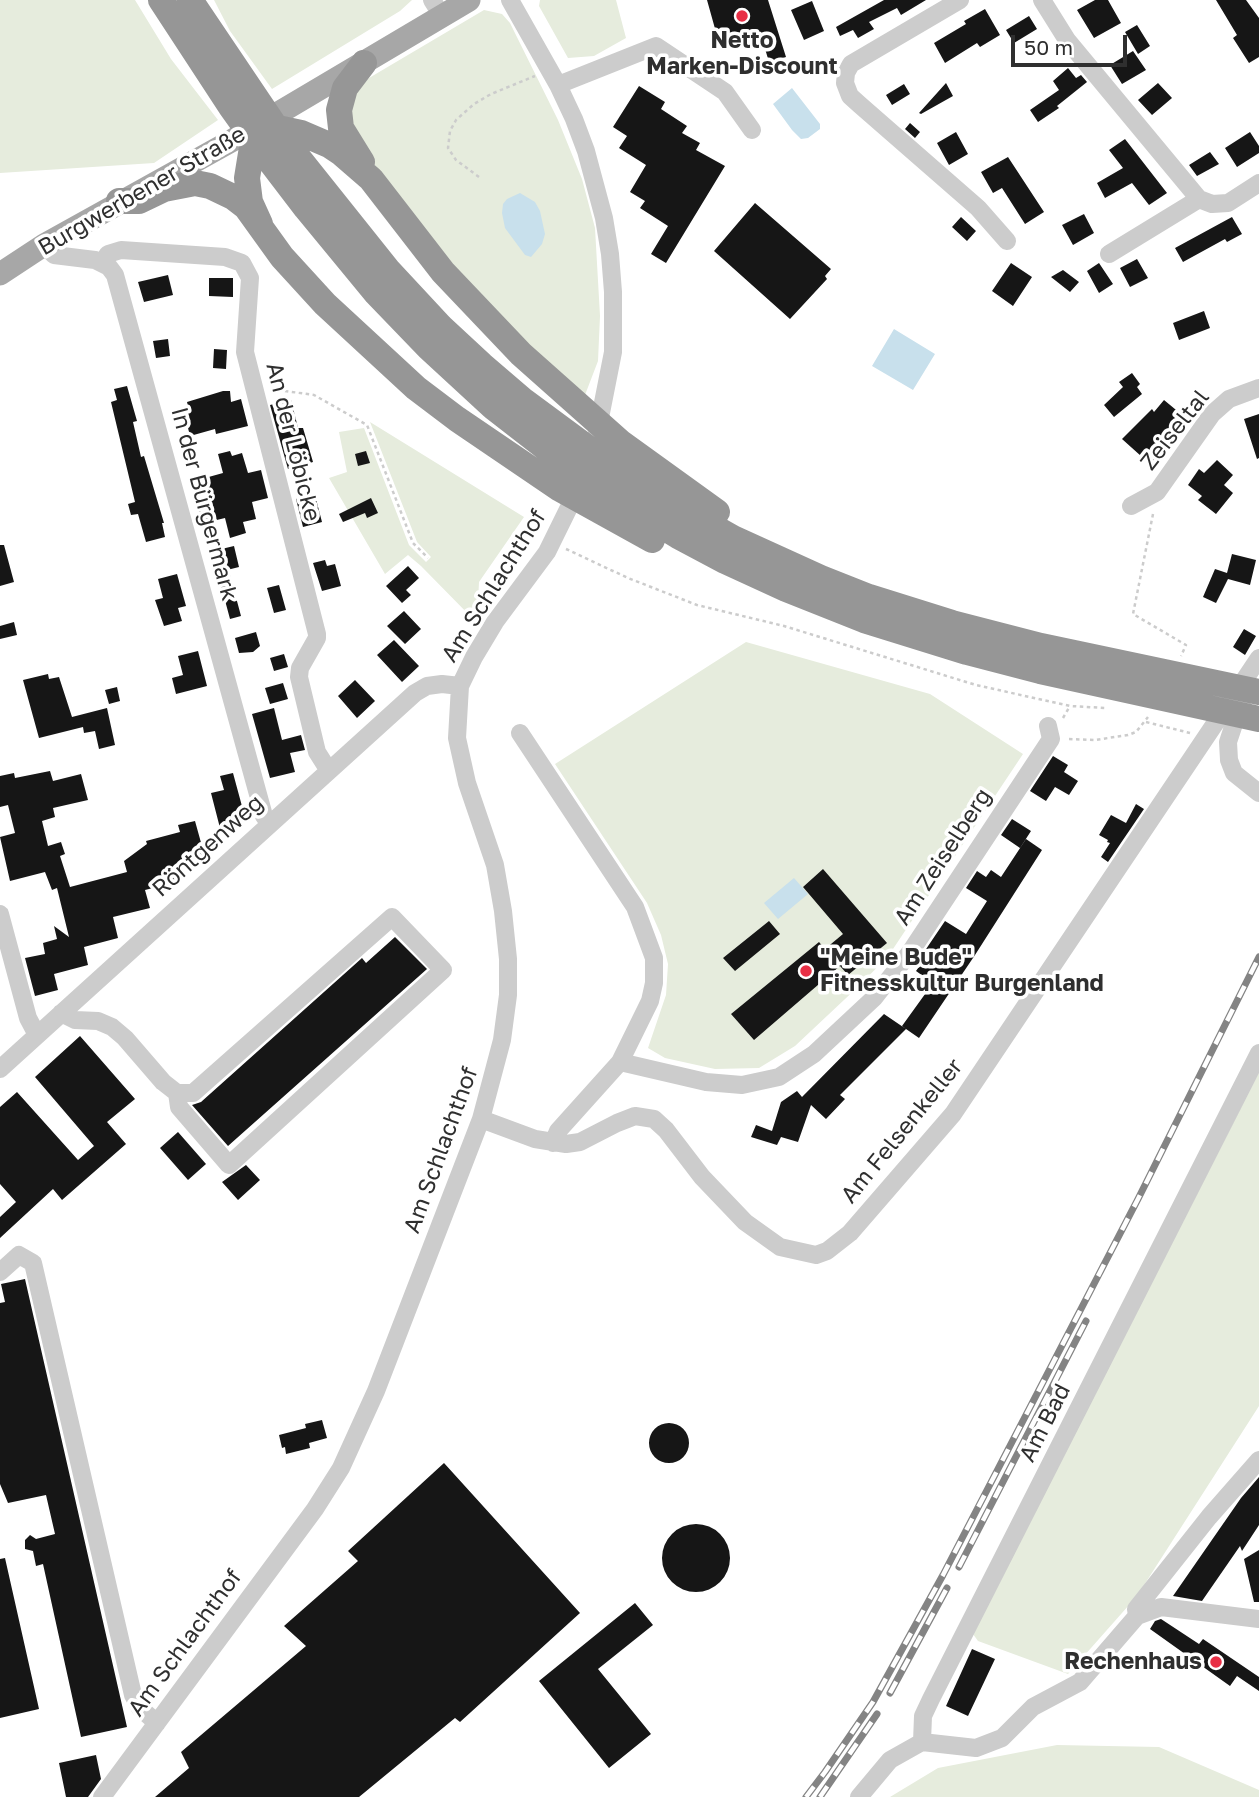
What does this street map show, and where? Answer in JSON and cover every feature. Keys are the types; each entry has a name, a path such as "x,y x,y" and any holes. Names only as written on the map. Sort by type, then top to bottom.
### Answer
{"highway":[{"path":"162,0 231,107 306,208 376,293 464,381 526,434 626,505 725,561 786,589 864,620 967,652 1151,682 1259,692"},
{"path":"190,0 278,132 352,228 414,298 482,365 574,439 662,498 733,538 821,579 952,623 1093,658 1151,682 1259,719"},
{"path":"364,63 345,88 339,118 341,128 371,179 443,272 484,317 582,410 620,442 682,489 718,512 797,555 821,579"},
{"path":"260,224 247,189 248,164 259,124 301,133 341,153 371,179"},
{"path":"119,201 139,201 164,189 195,183 210,186 233,197 246,207 282,257 325,304 416,388 492,443 560,489 691,560 748,586 786,589"}],"main road":[{"path":"437,8 469,0"},
{"name":"Burgwerbener Straße","path":"0,274 119,201 233,140 422,28 437,8"}],"street":[{"name":"Am Schlachthof","path":"103,1797 315,1509 341,1468 376,1391 481,1119 502,1040 508,995 508,959 497,876 467,783 457,738 460,687 490,629 547,552 566,517 595,441 613,352 610,254 596,184 586,150 554,77 510,0"},
{"path":"960,0 851,64 845,83 850,96 978,208 1007,241"},
{"path":"1042,0 1067,40 1199,199 1212,204 1228,203 1259,183"},
{"path":"554,77 656,46 725,92 752,130"},
{"path":"1109,254 1199,199"},
{"path":"44,245 54,255 102,263"},
{"name":"An der Löbicke","path":"102,263 108,254 121,250 225,257 242,263 250,278 245,352 317,634 300,668 299,677 317,752 329,771"},
{"name":"In der Bürgermark","path":"102,263 115,275 264,816 270,823"},
{"name":"Zeiseltal","path":"1131,506 1157,492 1212,414 1228,399 1259,388"},
{"name":"Am Felsenkeller","path":"481,1119 552,1143 580,1142 635,1116 654,1119 667,1130 702,1177 745,1222 780,1247 816,1255 840,1243 953,1114 1259,658"},
{"name":"Röntgenweg","path":"0,1069 421,689 442,684 460,687"},
{"path":"1259,685 1234,724 1228,742 1229,760 1234,773 1259,793"},
{"name":"Am Zeiselberg","path":"620,1062 723,1085 779,1077 814,1054 874,998 911,951 1049,732"},
{"path":"520,733 635,907 654,958 654,984 650,1001 620,1062 558,1131 552,1143"},
{"path":"0,914 28,1018 37,1035"},
{"path":"61,1013 75,1020 98,1021 112,1027 163,1082 177,1093 193,1093 392,917 443,970 229,1165 179,1107 177,1093"},
{"name":"Am Bad","path":"922,1742 923,1716 931,1699 1259,1053"},
{"path":"0,1272 19,1255 33,1263 133,1695 140,1708 157,1723"},
{"path":"1137,1616 1136,1609 1209,1517 1259,1460"},
{"path":"859,1797 890,1760 922,1742 976,1748 1002,1738 1033,1707 1080,1682 1137,1616 1161,1607 1259,1619"}],"path":[{"path":"479,177 456,160 448,148 450,131 456,120 474,104 491,94 554,77"},
{"path":"254,387 314,395 367,425 413,543 428,558"},
{"path":"1133,614 1157,492"},
{"path":"563,548 628,578 697,605 784,626 976,685 1070,706 1114,710"},
{"path":"1146,722 1205,736"},
{"path":"1049,732 1095,740 1136,732"}],"green space":[{"path":"0,0 135,0 171,59 218,120 154,163 0,173"},
{"path":"214,0 412,0 400,11 272,89 230,31"},
{"path":"540,0 616,0 626,38 594,56 568,58 539,6"},
{"path":"484,10 502,14 510,23 558,120 582,179 595,228 600,316 598,361 585,395 519,338 466,281 361,148 349,121 355,92 369,78"},
{"path":"370,422 524,517 479,582 477,623 408,555 385,574 329,478 347,472 339,432 364,428 409,545 426,562 431,557 417,542"},
{"path":"746,642 930,694 1023,754 889,955 861,984 795,1046 759,1068 715,1069 665,1058 648,1048 666,995 668,964 661,935 647,903 555,764"},
{"path":"1259,1072 1259,1406 1137,1596 1068,1674 978,1641 973,1634"},
{"path":"1057,1745 1159,1747 1259,1790 1259,1797 890,1797 938,1768"}],"water":[{"path":"792,88 820,124 820,129 808,138 801,139 773,104"},
{"path":"520,193 535,202 545,234 542,244 531,257 525,255 505,228 502,213 507,199"},
{"path":"894,329 935,354 913,390 872,366"},
{"path":"794,878 808,894 778,919 764,903"}],"building":[{"name":"Netto Marken-Discount","path":"707,0 768,0 786,57 769,62 763,42 759,43 757,33 719,43"},
{"path":"884,0 926,0 901,15 897,8 869,22 874,29 858,38 853,30 840,36 836,27"},
{"path":"1095,0 1108,0 1121,23 1094,38 1077,10"},
{"path":"1216,0 1246,0 1259,18 1259,57 1249,63 1233,38 1237,35"},
{"path":"812,1 824,31 804,40 791,10"},
{"path":"985,9 1000,35 980,47 977,43 945,63 934,43"},
{"path":"1029,16 1037,29 1014,43 1006,30"},
{"path":"1137,25 1150,46 1138,54 1125,32"},
{"path":"1133,51 1146,70 1122,84 1110,65"},
{"path":"1068,68 1076,78 1081,75 1087,82 1057,106 1059,108 1038,122 1030,110 1059,90 1053,81"},
{"path":"946,83 953,96 919,113"},
{"path":"1158,83 1172,98 1152,115 1138,100"},
{"path":"904,84 910,94 892,105 886,95"},
{"path":"639,86 665,102 661,109 687,126 682,133 700,143 696,150 725,166 666,263 651,254 668,226 640,208 645,201 630,192 646,165 619,148 627,136 613,127"},
{"path":"910,123 920,132 915,138 905,129"},
{"path":"956,132 968,154 949,165 937,143"},
{"path":"1250,132 1259,146 1259,153 1237,167 1225,148"},
{"path":"1125,139 1167,193 1149,205 1132,183 1105,198 1097,183 1123,168 1109,150"},
{"path":"1210,152 1219,164 1197,176 1189,165"},
{"path":"1008,157 1044,212 1025,224 1002,188 993,193 981,172"},
{"path":"755,203 831,269 825,276 827,279 790,319 714,251"},
{"path":"1084,214 1094,233 1073,245 1062,225"},
{"path":"961,217 976,231 967,241 952,227"},
{"path":"1232,217 1242,234 1227,242 1225,239 1183,262 1175,248"},
{"path":"1137,259 1148,278 1130,287 1120,268"},
{"path":"1011,263 1032,277 1013,306 992,291"},
{"path":"1099,263 1113,284 1099,293 1087,271"},
{"path":"1063,270 1079,282 1070,292 1051,277"},
{"path":"168,275 173,295 144,302 138,282"},
{"path":"209,278 233,278 233,297 209,296"},
{"path":"1204,311 1210,328 1179,340 1173,323"},
{"path":"168,339 170,356 156,358 153,341"},
{"path":"214,349 227,350 226,369 213,368"},
{"path":"1132,373 1140,384 1137,387 1142,394 1114,417 1104,405 1123,387 1119,382"},
{"path":"127,386 137,421 133,422 141,457 144,456 164,523 165,537 146,542 138,514 131,515 128,504 135,502 111,402 117,400 114,389"},
{"path":"230,391 231,402 241,399 248,426 216,434 215,429 190,436 183,408 188,406 187,402"},
{"path":"291,400 298,428 303,428 313,462 288,469 270,405"},
{"path":"1164,400 1187,419 1151,465 1122,439"},
{"path":"1259,414 1259,458 1257,459 1244,419"},
{"path":"230,451 232,456 242,453 248,473 261,470 268,498 252,502 256,519 243,522 246,533 230,538 225,518 200,524 197,510 208,507 202,484 207,483 205,478 223,473 218,454"},
{"path":"366,451 370,463 358,466 355,454"},
{"path":"1217,460 1233,475 1224,485 1233,493 1216,514 1198,500 1202,496 1188,485 1199,469 1204,473"},
{"path":"307,495 309,501 316,499 322,522 303,527 296,499"},
{"path":"371,498 378,513 367,518 365,513 343,522 339,514"},
{"path":"0,545 4,545 14,582 0,586"},
{"path":"234,546 239,567 219,572 213,551"},
{"path":"1232,554 1256,560 1250,585 1228,579 1216,603 1203,597 1215,569 1227,573"},
{"path":"325,560 327,566 335,564 341,586 322,591 313,563"},
{"path":"408,566 419,578 406,590 411,595 402,603 386,586"},
{"path":"177,574 186,606 178,608 182,621 164,626 155,600 163,598 158,579"},
{"path":"230,575 241,616 230,619 219,578"},
{"path":"279,585 286,610 274,613 267,588"},
{"path":"404,611 421,629 405,644 387,626"},
{"path":"14,622 17,635 0,639 0,626"},
{"path":"1244,629 1256,636 1245,655 1233,647"},
{"path":"256,632 260,646 253,652 239,653 235,638"},
{"path":"394,640 419,666 402,682 377,655"},
{"path":"198,651 207,686 176,694 172,678 183,675 178,656"},
{"path":"284,654 288,667 274,671 270,658"},
{"path":"48,674 49,679 59,677 72,717 107,708 115,745 99,749 95,731 84,733 83,727 39,738 23,680"},
{"path":"355,680 375,701 357,718 338,696"},
{"path":"283,683 288,699 270,704 265,688"},
{"path":"117,687 120,701 109,704 105,690"},
{"path":"274,708 282,740 301,735 305,750 290,753 295,772 270,778 252,714"},
{"path":"1053,756 1068,765 1064,772 1078,781 1069,795 1055,787 1046,801 1030,791"},
{"path":"50,771 53,781 81,774 88,800 53,808 55,817 42,821 48,846 61,842 65,854 60,856 70,887 127,872 124,861 147,844 146,841 180,832 178,825 195,821 205,857 176,864 181,881 145,890 150,908 113,917 118,938 84,947 88,965 54,974 58,990 35,996 25,958 45,954 43,943 57,939 54,926 69,937 57,888 52,890 45,872 10,881 0,837 15,833 8,805 0,807 0,776 14,773 15,778"},
{"path":"233,773 246,821 220,828 211,793 224,790 220,776"},
{"path":"1136,804 1144,809 1108,862 1101,857 1110,843 1099,835 1111,815 1126,823"},
{"path":"1012,819 1031,831 1020,848 1001,835"},
{"path":"1026,839 1042,850 919,1038 902,1026 933,983 916,971 925,958 922,955 945,921 966,934 987,901 966,888 977,871 986,877 991,870 1001,877"},
{"path":"823,869 887,943 848,975 840,966 754,1040 731,1014 819,942 825,949 843,934 803,887"},
{"path":"769,921 780,934 735,971 723,958"},
{"path":"395,937 427,969 228,1146 192,1105 201,1102 362,958 366,963"},
{"path":"884,1014 906,1029 840,1095 845,1099 826,1119 811,1105 798,1142 781,1137 777,1145 751,1137 756,1125 772,1131 781,1102 797,1091 802,1097"},
{"path":"80,1036 135,1099 107,1122 126,1144 62,1200 53,1189 0,1238 0,1217 16,1202 0,1184 0,1107 17,1092 78,1160 94,1146 35,1077"},
{"path":"178,1132 206,1164 188,1180 160,1148"},
{"path":"246,1165 260,1180 238,1200 222,1182"},
{"path":"25,1279 127,1727 81,1737 43,1564 36,1566 33,1551 25,1549 25,1540 30,1535 36,1539 55,1534 46,1495 8,1503 0,1484 0,1303 5,1302 1,1284"},
{"path":"322,1420 327,1438 309,1443 310,1448 286,1454 279,1435 306,1428 305,1424"},
{"path":"669,1423 683,1429 689,1443 683,1457 669,1463 655,1457 649,1443 655,1429"},
{"path":"444,1463 580,1613 460,1722 455,1718 359,1797 155,1797 189,1768 181,1752 306,1646 284,1626 358,1561 348,1551"},
{"path":"1259,1477 1259,1525 1242,1551 1240,1546 1202,1601 1173,1596 1241,1498"},
{"path":"696,1524 709,1526 720,1534 728,1545 728,1571 720,1582 709,1590 696,1592 683,1590 672,1582 664,1571 662,1558 664,1545 672,1534 683,1526"},
{"path":"1259,1550 1259,1602 1254,1602 1244,1559"},
{"path":"5,1558 39,1709 0,1718 0,1559"},
{"path":"635,1603 653,1625 598,1669 651,1734 609,1768 539,1681"},
{"path":"1161,1619 1199,1644 1203,1639 1259,1677 1259,1691 1237,1676 1230,1686 1150,1629 1155,1621"},
{"path":"972,1649 995,1659 968,1716 946,1706"},
{"path":"96,1755 101,1779 88,1797 66,1797 59,1763"}],"railway":[{"path":"806,1797 873,1702 943,1575 1138,1199 1259,957"},
{"path":"959,1567 1086,1321"},
{"path":"890,1693 947,1588"},
{"path":"820,1797 877,1714"}],"place":[{"name":"Netto Marken-Discount","path":"742,16"},
{"name":"\"Meine Bude\" Fitnesskultur Burgenland","path":"806,971"},
{"name":"Rechenhaus","path":"1216,1662"}]}
